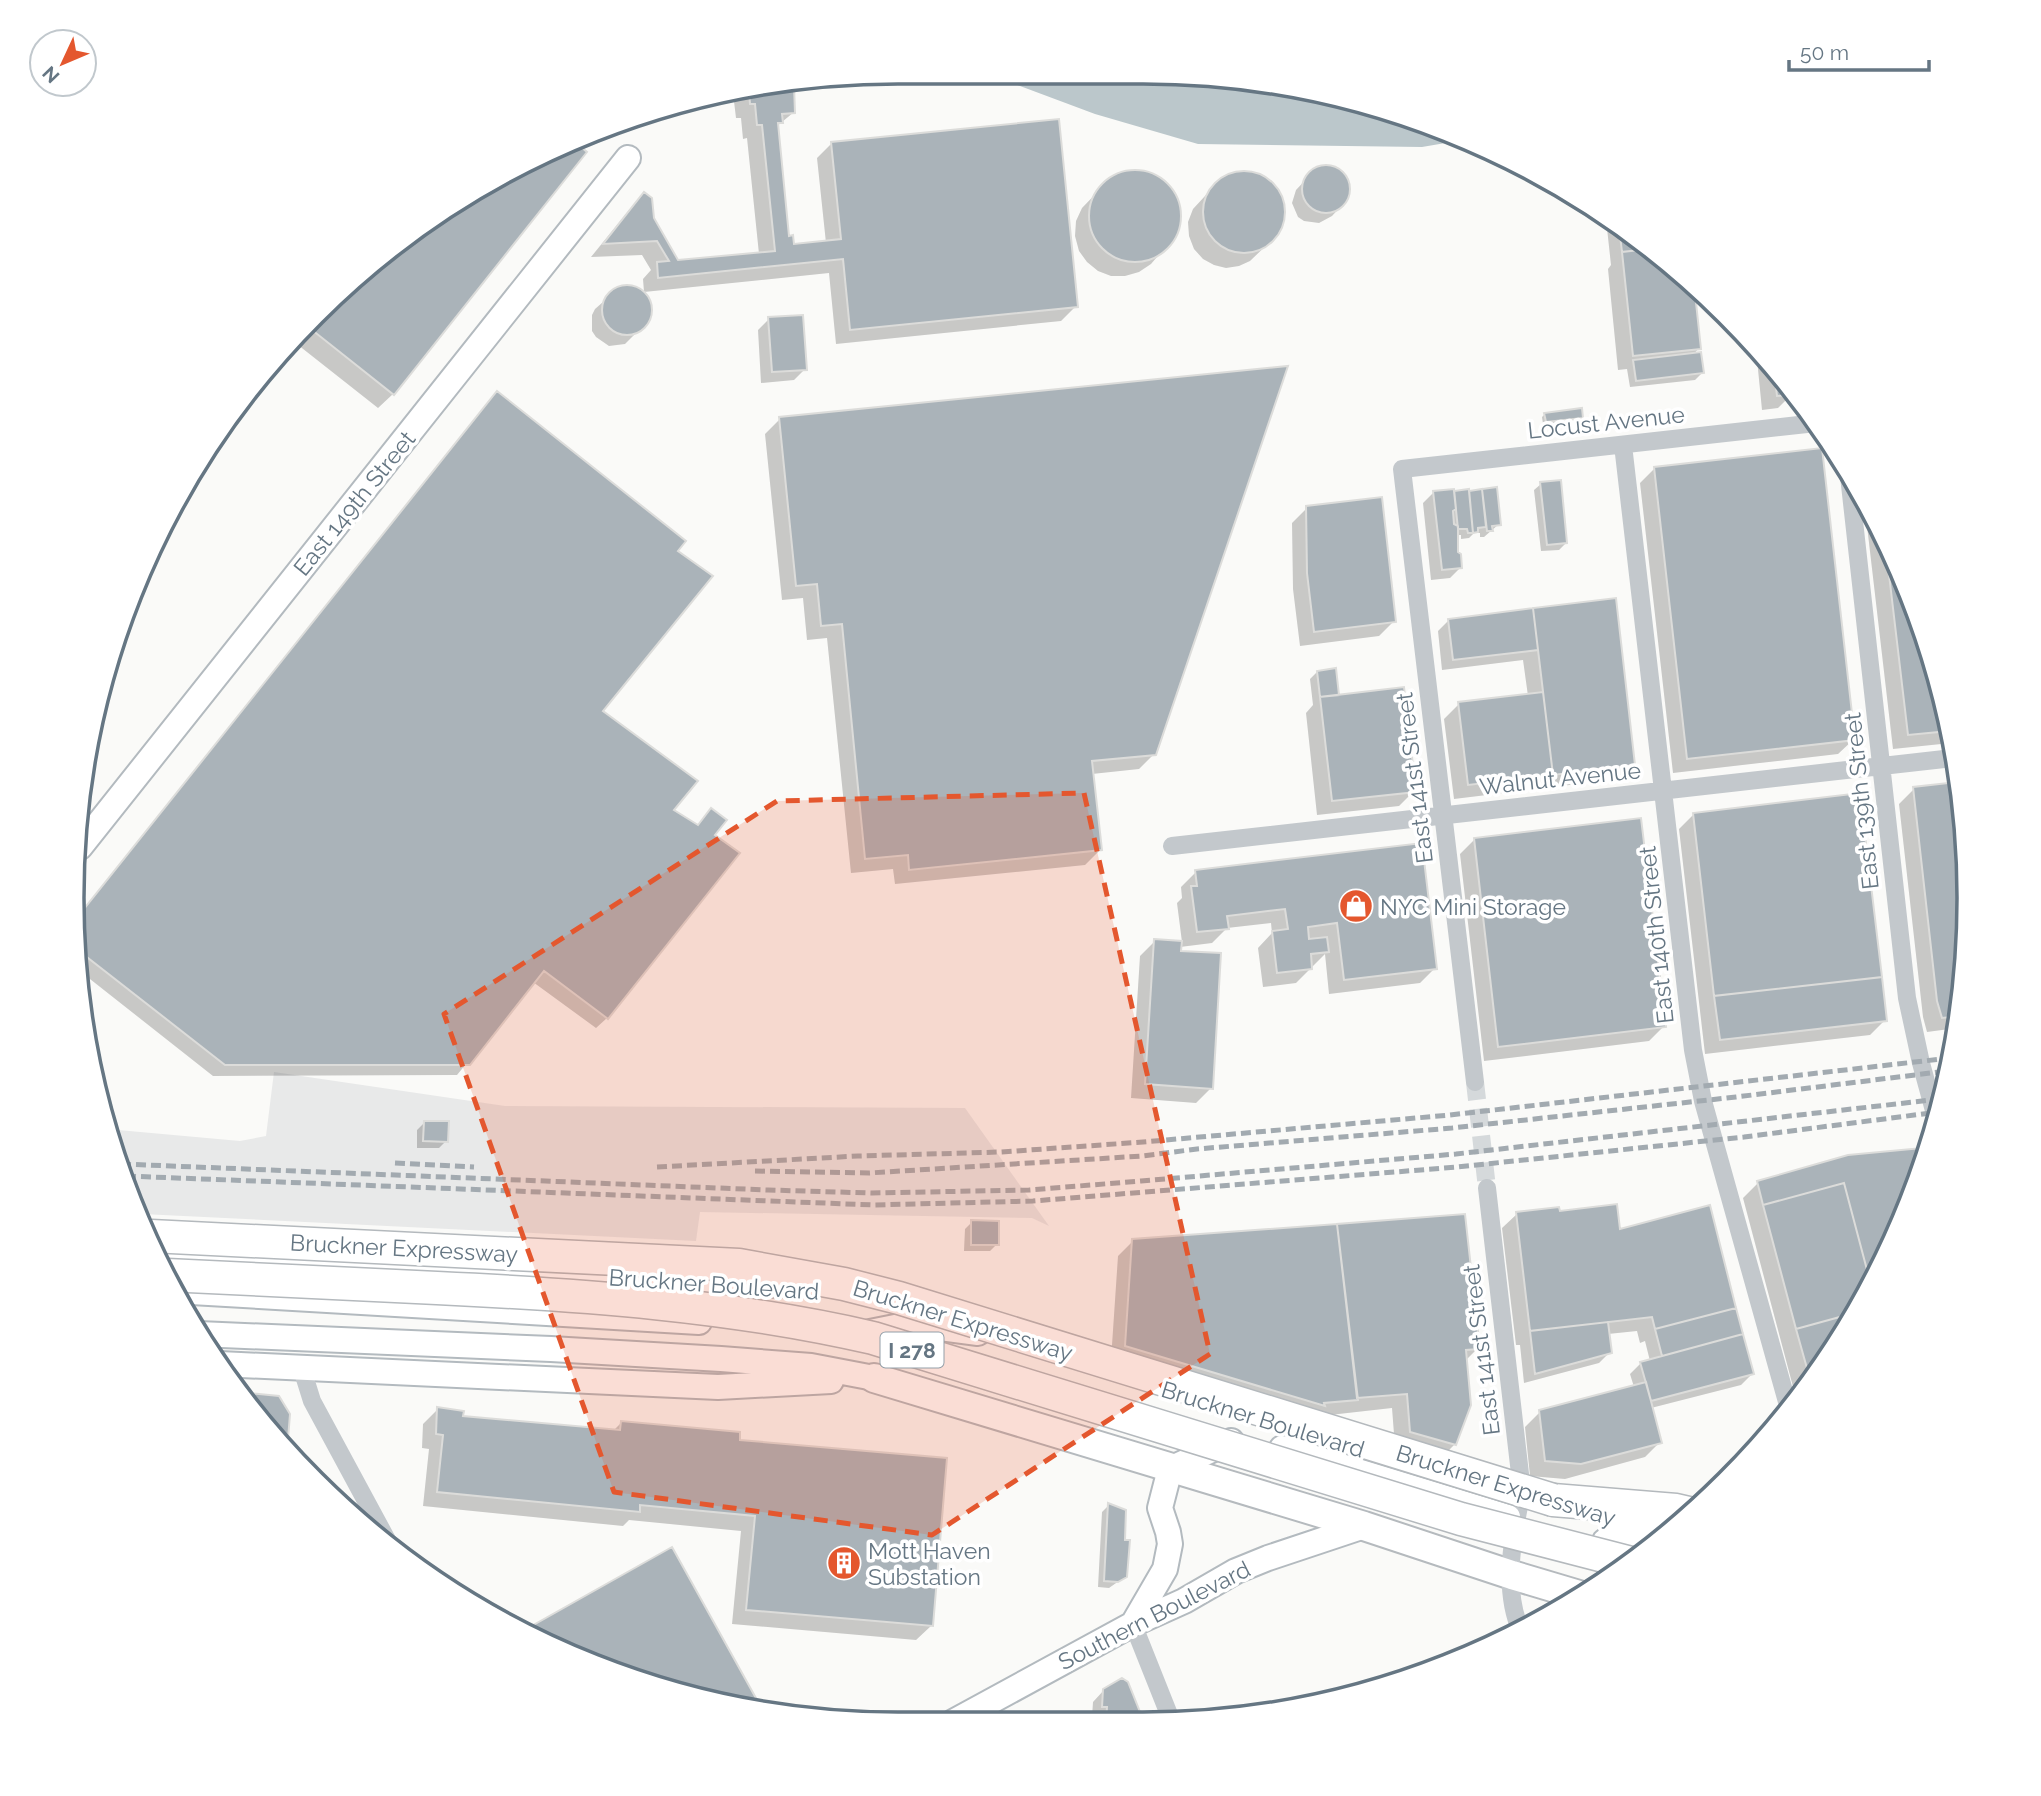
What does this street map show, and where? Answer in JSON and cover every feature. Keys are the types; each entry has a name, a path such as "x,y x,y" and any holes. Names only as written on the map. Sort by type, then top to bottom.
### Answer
{"highway":[{"name":"Bruckner Expressway","path":"158,1236 739,1265 797,1274 899,1298 1655,1531"},
{"name":"Bruckner Expressway","path":"177,1276 514,1292 696,1306 812,1324 873,1338 1461,1519 1617,1559"},
{"path":"1553,1500 1679,1511"}],"main road":[{"name":"East 149th Street","path":"87,839 628,158"},
{"name":"Bruckner Boulevard","path":"169,1259 793,1286 866,1299 983,1333 1455,1480 1522,1491 1689,1501"},
{"path":"382,1268 517,1311"},
{"name":"Bruckner Boulevard","path":"186,1292 893,1335 947,1346 1516,1520 1633,1548"},
{"path":"870,1332 910,1324 983,1333"},
{"path":"211,1335 551,1349 811,1366 874,1378 1364,1526 1568,1592"},
{"path":"231,1365 718,1388 874,1378"},
{"path":"1170,1469 1243,1436"},
{"path":"1133,1624 1165,1569 1170,1544 1160,1508 1170,1469"},
{"name":"Southern Boulevard","path":"973,1712 1133,1624 1184,1601 1253,1564 1364,1526"}],"street":[{"name":"Locust Avenue","path":"1402,469 1805,424"},
{"name":"East 140th Street","path":"1623,445 1698,1076 1786,1398"},
{"name":"East 141st Street","path":"1402,469 1475,1082"},
{"name":"East 139th Street","path":"1851,497 1908,998 1931,1100"},
{"name":"Walnut Avenue","path":"1172,846 1944,759"},
{"name":"East 141st Street","path":"1487,1188 1522,1491 1516,1520 1511,1601 1517,1620"},
{"path":"302,1369 312,1401 379,1525"},
{"path":"1133,1624 1167,1711"}],"highlighted area":[{"path":"1084,793 1210,1354 932,1535 614,1492 444,1014 777,801"}],"shaded area":[{"path":"1015,84 1143,84 1249,91 1354,112 1447,143 1422,147 1198,144 1095,114"},
{"path":"274,1072 505,1106 965,1108 1049,1226 1032,1218 700,1212 696,1241 148,1214 118,1130 240,1141 266,1136"}],"building":[{"path":"794,91 795,113 782,114 783,123 778,123 789,236 793,235 794,244 841,239 831,142 1059,119 1078,307 850,330 843,259 658,278 657,262 669,261 657,241 603,244 644,192 652,198 654,218 678,260 775,251 762,125 757,125 755,104 750,104 750,98"},
{"path":"582,148 587,152 394,395 314,331 361,286 402,252 446,221 491,193"},
{"path":"1326,165 1343,172 1350,189 1343,206 1326,213 1309,206 1302,189 1309,172"},
{"path":"1135,170 1152,174 1167,184 1177,199 1181,216 1177,233 1167,248 1152,258 1135,262 1118,258 1103,248 1093,233 1089,216 1093,199 1103,184 1118,174"},
{"path":"1244,171 1260,174 1273,183 1282,196 1285,212 1282,228 1273,241 1260,250 1244,253 1228,250 1215,241 1206,228 1203,212 1206,196 1215,183 1228,174"},
{"path":"1620,239 1637,250 1622,252"},
{"path":"1637,250 1696,301 1701,349 1633,356 1622,252"},
{"path":"617,286 637,286 651,300 651,320 637,334 617,334 603,320 603,300"},
{"path":"803,315 807,370 772,372 768,317"},
{"path":"1701,352 1704,373 1636,381 1633,360"},
{"path":"1288,366 1156,755 1092,761 1102,850 909,870 908,855 865,859 842,624 821,626 817,584 796,586 779,417"},
{"path":"1776,386 1783,395 1777,396"},
{"path":"497,391 686,541 678,551 713,576 603,711 698,781 674,810 698,825 711,808 727,820 715,835 740,853 608,1019 544,971 470,1065 225,1065 87,957 84,908"},
{"path":"1582,408 1583,418 1546,422 1544,413"},
{"path":"1821,448 1855,740 1687,759 1654,467"},
{"path":"1561,480 1567,543 1547,545 1540,482"},
{"path":"1497,487 1501,525 1492,526 1493,531 1487,531 1482,489"},
{"path":"1454,489 1454,524 1458,526 1458,552 1461,554 1462,568 1442,570 1433,491"},
{"path":"1469,489 1473,533 1468,533 1467,529 1458,529 1454,491"},
{"path":"1482,489 1486,527 1478,528 1478,532 1473,533 1469,491"},
{"path":"1382,497 1396,622 1314,632 1307,573 1306,506"},
{"path":"1889,572 1914,636 1939,732 1908,735"},
{"path":"1616,598 1635,765 1553,775 1533,608"},
{"path":"1533,608 1538,650 1453,660 1448,619"},
{"path":"1336,668 1339,695 1320,697 1317,671"},
{"path":"1404,687 1416,792 1332,801 1320,697"},
{"path":"1543,692 1553,775 1468,785 1458,702"},
{"path":"1948,783 1950,792 1957,898 1955,951 1948,1017 1942,1018 1937,1001 1913,787"},
{"path":"1860,793 1882,977 1714,996 1693,813"},
{"path":"1641,818 1666,1027 1498,1047 1474,838"},
{"path":"1422,843 1437,969 1344,980 1337,923 1308,927 1309,939 1327,937 1329,952 1311,954 1312,969 1277,973 1272,931 1288,929 1285,909 1227,916 1229,929 1197,932 1191,886 1197,886 1195,870"},
{"path":"1154,939 1182,941 1181,951 1221,953 1213,1089 1145,1084"},
{"path":"1882,977 1887,1021 1720,1040 1714,996"},
{"path":"424,1121 449,1121 448,1142 423,1141"},
{"path":"1917,1148 1895,1210 1867,1269 1844,1183 1763,1205 1757,1181 1848,1155"},
{"path":"1844,1183 1867,1269 1841,1317 1796,1329 1763,1205"},
{"path":"1617,1204 1620,1229 1710,1205 1736,1308 1655,1329 1652,1317 1530,1331 1516,1212 1559,1207 1560,1211"},
{"path":"1465,1214 1480,1349 1466,1350 1471,1405 1456,1445 1410,1432 1407,1394 1357,1398 1337,1224"},
{"path":"971,1220 999,1221 999,1245 971,1245"},
{"path":"1337,1224 1358,1400 1324,1403 1325,1406 1125,1346 1132,1239"},
{"path":"1736,1308 1743,1334 1662,1356 1655,1329"},
{"path":"1841,1317 1807,1368 1796,1329"},
{"path":"1608,1322 1612,1353 1535,1374 1530,1331"},
{"path":"1743,1334 1754,1374 1651,1401 1640,1362"},
{"path":"1646,1382 1662,1443 1581,1464 1545,1461 1539,1410"},
{"path":"251,1393 279,1396 290,1414 288,1437"},
{"name":"Mott Haven Substation","path":"437,1407 464,1411 463,1416 620,1430 621,1421 740,1432 740,1440 947,1458 933,1626 746,1610 755,1516 640,1505 640,1512 437,1492 443,1435 436,1434"},
{"path":"1108,1503 1126,1510 1125,1540 1130,1540 1127,1577 1118,1582 1104,1581"},
{"path":"672,1547 756,1699 687,1684 636,1669 533,1625"},
{"path":"1122,1678 1128,1682 1140,1712 1107,1712 1107,1707 1102,1707 1103,1689"}],"tunnel":[{"path":"1475,1082 1487,1188"}],"railway":[{"path":"657,1167 858,1156 1001,1152 1143,1142 1450,1115 1941,1059"},
{"path":"755,1171 869,1173 1142,1156 1452,1128 1937,1072"},
{"path":"129,1164 872,1193 1029,1190 1456,1154 1931,1100"},
{"path":"133,1176 874,1205 1033,1201 1457,1167 1744,1137 1928,1113"},
{"path":"395,1163 474,1167"}],"place":[{"name":"NYC Mini Storage","path":"1356,906"},
{"name":"Mott Haven Substation","path":"844,1563"}]}
